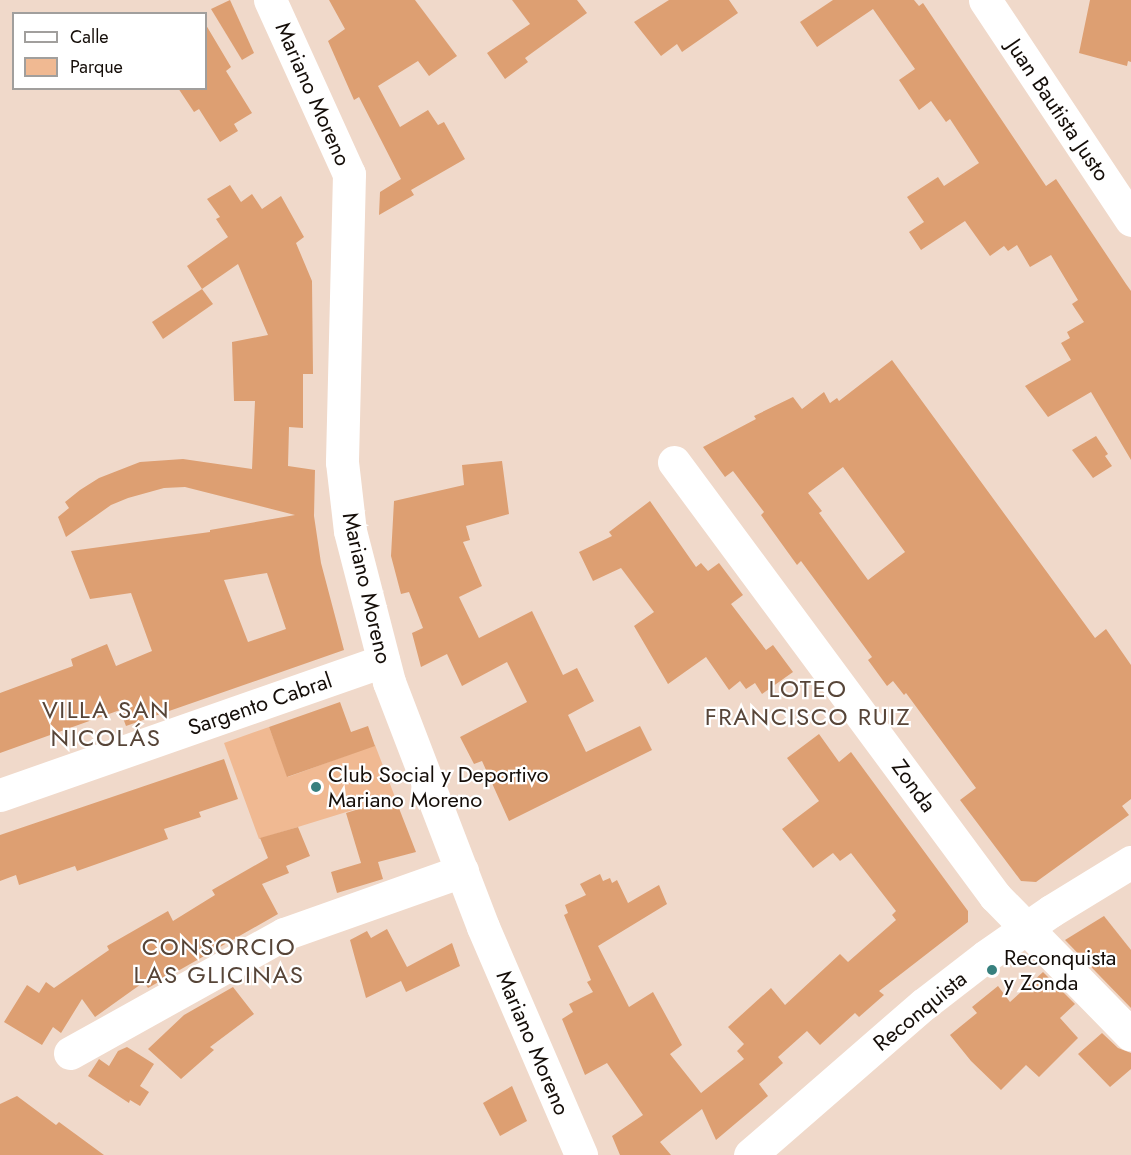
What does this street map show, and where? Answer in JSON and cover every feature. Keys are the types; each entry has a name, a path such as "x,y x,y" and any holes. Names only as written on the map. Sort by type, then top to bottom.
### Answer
{"street":[{"name":"Mariano Moreno","path":"270,0 349,174 342,462 350,531 383,661 462,871 581,1155"},
{"name":"Juan Bautista Justo","path":"1000,5 1131,220"},
{"name":"Zonda","path":"674,462 995,896 1131,1035"},
{"name":"Sargento Cabral","path":"0,795 383,661"},
{"name":"Reconquista","path":"750,1155 924,1004 1026,928 1131,862"},
{"path":"70,1053 284,934 462,871"}],"green space":[{"name":"Club Social y Deportivo Mariano Moreno","path":"269,727 288,777 375,745 395,797 259,839 224,743"}],"building":[{"path":"230,0 254,53 242,60 211,9"},
{"path":"329,0 415,0 457,56 429,76 418,61 378,86 400,127 428,110 438,125 444,122 465,159 411,190 414,195 379,215 380,192 401,179 359,97 354,100 328,41 345,29"},
{"path":"512,0 577,0 587,13 525,58 528,62 505,79 487,53 530,24"},
{"path":"669,0 729,0 738,13 682,52 677,44 661,56 634,22"},
{"path":"833,0 914,0 919,6 923,3 1046,186 1056,179 1131,291 1131,460 1091,392 1048,417 1025,386 1071,360 1061,343 1070,338 1067,332 1084,322 1072,304 1078,300 1051,255 1030,267 1017,245 1008,251 1004,246 990,256 965,221 921,250 909,232 924,222 907,197 938,177 944,186 979,163 950,119 946,122 931,101 919,110 899,80 915,69 873,9 817,47 800,22"},
{"path":"1090,0 1131,0 1131,62 1128,61 1127,66 1079,53"},
{"path":"207,27 231,67 226,71 252,113 234,124 238,131 220,142 199,109 194,112 179,90 207,90"},
{"path":"230,185 241,202 252,194 262,209 281,196 304,237 296,243 312,281 313,374 303,374 303,428 289,427 288,466 315,470 314,516 321,563 344,650 126,726 120,710 0,753 0,693 73,666 71,659 107,644 116,666 152,651 131,593 90,599 71,551 210,532 210,530 295,515 185,487 164,488 111,505 66,537 58,517 69,508 65,502 80,490 99,478 140,462 183,459 252,469 255,401 234,401 232,342 268,335 238,264 202,289 187,266 228,237 216,219 220,217 207,199","holes":["267,573 286,629 248,642 224,580"]},
{"path":"202,289 213,304 163,339 152,322"},
{"path":"892,360 1095,638 1106,629 1131,665 1131,799 1122,806 1129,815 1036,882 1021,881 960,800 976,788 906,693 904,695 893,681 887,686 868,660 872,657 801,561 797,565 761,515 764,512 733,471 725,477 703,447 756,419 754,416 793,397 802,409 824,392 830,403 837,398 839,401","holes":["843,467 905,552 868,580 819,513 822,511 808,493"]},
{"path":"1096,436 1108,454 1105,456 1112,466 1093,478 1072,450"},
{"path":"502,461 509,514 466,526 470,540 463,542 482,586 459,597 479,638 532,611 563,675 577,668 594,701 568,715 586,752 640,726 652,750 509,821 482,761 474,764 460,737 527,702 507,662 462,686 447,654 421,667 412,633 423,628 409,592 401,594 391,556 394,501 464,485 462,465"},
{"path":"650,501 696,567 701,563 708,571 719,563 743,595 731,604 766,650 773,645 793,672 762,694 755,683 746,689 740,681 729,690 706,657 668,684 634,626 654,612 621,568 593,581 579,552 612,536 609,532"},
{"path":"340,702 351,732 368,726 375,746 287,777 269,727"},
{"path":"819,734 839,762 851,752 968,911 968,922 879,991 884,995 859,1017 855,1013 820,1045 807,1031 778,1057 783,1063 759,1084 768,1096 716,1140 702,1109 660,1142 671,1155 620,1155 612,1136 643,1115 607,1063 585,1075 562,1019 573,1012 569,1004 593,992 587,982 591,980 564,915 568,913 565,905 586,895 580,884 600,874 603,881 610,878 612,883 617,880 628,903 659,885 667,904 598,946 629,1007 653,992 682,1045 670,1054 701,1093 744,1059 737,1051 744,1044 728,1027 771,988 785,1005 840,954 848,962 896,920 892,915 896,911 851,853 840,861 833,853 813,868 782,829 819,801 787,758"},
{"path":"224,759 238,799 199,812 201,817 164,829 168,839 77,871 75,866 19,885 16,875 0,881 0,835"},
{"path":"395,798 416,852 378,862 383,879 337,893 331,872 361,863 346,813"},
{"path":"298,827 310,856 286,866 289,873 262,884 278,914 148,988 144,982 95,1017 82,999 61,1033 53,1027 42,1045 4,1022 27,985 39,993 46,982 54,988 109,950 107,946 168,911 173,921 215,895 212,890 268,858 260,838"},
{"path":"1104,916 1131,950 1131,1008 1065,940"},
{"path":"387,929 407,967 452,943 460,966 406,992 401,981 366,998 350,940 367,931 371,938"},
{"path":"1043,972 1075,1004 1060,1018 1078,1038 1039,1077 1026,1065 1001,1090 971,1061 950,1035 977,1013 972,1007 998,986 1010,1002"},
{"path":"233,987 254,1014 210,1047 214,1050 181,1079 148,1049 184,1015"},
{"path":"1102,1033 1118,1048 1131,1053 1131,1069 1110,1087 1078,1054"},
{"path":"127,1047 154,1064 140,1086 149,1092 140,1106 130,1100 129,1103 88,1076 99,1059 109,1066 118,1051"},
{"path":"512,1086 527,1121 500,1136 483,1103"},
{"path":"17,1096 56,1125 59,1122 104,1155 0,1155 0,1104"}],"place":[{"name":"Club Social y Deportivo Mariano Moreno","path":"316,787"},
{"name":"Reconquista y Zonda","path":"992,970"}],"district":[{"name":"LOTEO FRANCISCO RUIZ","path":"808,703"},
{"name":"VILLA SAN NICOLÁS","path":"106,724"},
{"name":"CONSORCIO LAS GLICINAS","path":"219,961"}]}
